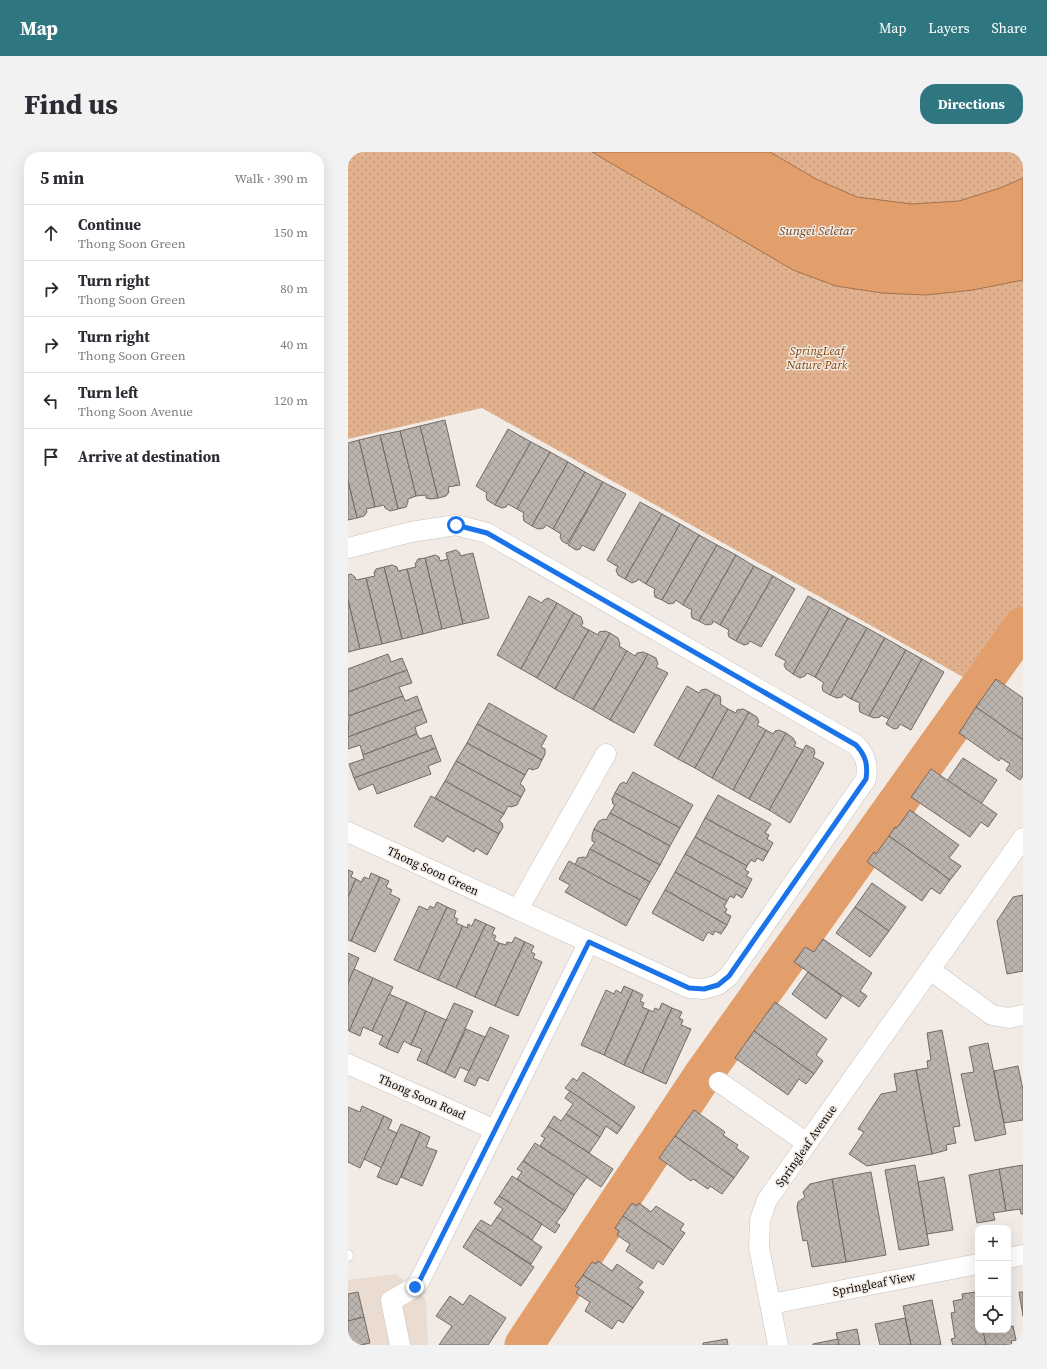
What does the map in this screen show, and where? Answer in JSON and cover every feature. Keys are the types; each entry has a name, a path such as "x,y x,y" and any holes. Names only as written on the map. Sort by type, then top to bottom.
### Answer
{"street":[{"name":"Thong Soon Green","path":"348,548 411,532 456,525 487,533 856,745 862,752 866,761 867,770 866,779 729,976 718,985 704,989 689,988 348,832"},
{"path":"518,910 606,754"},
{"name":"Springleaf Avenue","path":"778,1345 759,1247 760,1220 767,1200 1023,838"},
{"path":"400,1345 391,1301 415,1287 420,1280 589,942"},
{"path":"930,970 992,1015 1009,1018 1023,1015"},
{"name":"Thong Soon Road","path":"348,1064 495,1130"},
{"path":"718,1082 807,1143"},
{"path":"1011,1257 1023,1255"},
{"name":"Springleaf View","path":"771,1304 975,1265"}],"shaded area":[{"path":"396,1274 426,1299 428,1345 348,1345 348,1280"}],"green space":[{"name":"SpringLeaf Nature Park","path":"348,152 1023,152 1023,610 972,682 482,408 348,439"}],"water":[{"name":"Sungei Seletar","path":"592,152 770,152 816,179 857,197 912,204 959,201 1000,188 1023,178 1023,280 973,290 926,295 882,293 836,286 793,270"}],"building":[{"path":"445,420 460,485 448,487 449,492 446,496 438,498 420,426"},
{"path":"420,426 438,498 426,498 426,495 416,496 400,431"},
{"path":"508,429 531,442 495,505 487,500 487,493 476,486"},
{"path":"400,431 416,496 408,499 406,507 398,509 380,435"},
{"path":"380,435 398,509 390,511 385,508 384,505 375,507 359,440"},
{"path":"359,440 375,507 366,509 367,512 364,516 357,518 348,481 348,443"},
{"path":"531,442 550,452 517,509 508,504 506,507 502,508 495,505"},
{"path":"550,452 568,462 532,526 524,521 524,513 517,509"},
{"path":"568,462 585,472 553,529 546,525 544,528 538,529 532,526"},
{"path":"585,472 603,482 567,544 562,541 560,537 561,534 553,529"},
{"path":"348,481 357,518 348,520"},
{"path":"603,482 626,494 594,551 582,545 580,549 576,550 568,545"},
{"path":"640,502 662,514 625,579 618,575 616,570 618,567 607,560"},
{"path":"662,514 680,524 646,584 638,579 632,583 625,579"},
{"path":"680,524 699,535 662,600 655,597 655,589 646,584"},
{"path":"699,535 717,545 683,605 676,600 674,603 669,604 662,600"},
{"path":"717,545 736,555 699,621 692,618 692,610 683,605"},
{"path":"456,550 460,553 460,556 473,553 489,618 463,624 446,553"},
{"path":"435,555 439,557 440,561 448,559 463,624 442,629 425,558"},
{"path":"736,555 754,566 720,625 713,621 712,624 706,625 699,621"},
{"path":"425,558 442,629 423,634 407,569 416,567 415,564 418,559"},
{"path":"392,565 397,567 398,571 407,569 423,634 402,639 384,567"},
{"path":"754,566 773,576 736,641 729,637 729,630 720,625"},
{"path":"384,567 402,639 382,644 366,578 375,576 374,573 376,569"},
{"path":"351,574 356,580 366,578 382,644 360,649 348,600 348,575"},
{"path":"773,576 795,589 761,647 750,641 748,644 744,645 736,641"},
{"path":"529,596 542,603 548,598 557,603 521,669 497,655"},
{"path":"808,596 830,608 793,674 786,669 784,665 786,661 775,655"},
{"path":"348,600 360,649 348,652"},
{"path":"557,603 574,613 537,678 521,669"},
{"path":"830,608 848,618 815,677 807,673 805,676 800,678 793,674"},
{"path":"574,613 581,617 583,623 581,626 589,630 555,689 537,678"},
{"path":"848,618 867,628 830,695 823,691 822,686 824,683 815,677"},
{"path":"867,628 885,638 851,699 843,694 842,697 837,698 830,695"},
{"path":"589,630 598,635 599,632 605,631 610,633 573,699 555,689"},
{"path":"610,633 618,638 620,644 619,646 627,651 593,710 573,699"},
{"path":"885,638 906,650 869,716 860,712 860,703 851,699"},
{"path":"906,650 922,659 889,719 881,715 880,717 874,718 869,716"},
{"path":"627,651 635,656 637,653 643,652 648,654 610,720 593,710"},
{"path":"388,654 391,662 402,658 407,670 348,692 348,669"},
{"path":"648,654 656,658 658,664 656,667 668,673 634,733 610,720"},
{"path":"922,659 944,672 911,730 900,724 898,728 894,729 886,724"},
{"path":"407,670 412,683 399,687 403,696 349,716 348,692"},
{"path":"996,679 1023,698 1023,740 976,707"},
{"path":"687,686 699,693 701,690 706,689 715,694 678,759 654,745"},
{"path":"715,694 720,696 720,704 728,709 695,768 678,759"},
{"path":"403,696 405,701 417,696 422,709 348,737 349,716"},
{"path":"489,703 547,736 541,747 545,749 545,754 542,760 477,724"},
{"path":"976,707 1023,740 1023,776 1020,780 1006,770 1010,764 1001,758 999,761 959,733"},
{"path":"422,709 427,722 415,727 417,734 363,755 360,745 348,749 348,737"},
{"path":"728,709 736,713 737,710 743,709 749,712 712,778 695,768"},
{"path":"749,712 757,717 759,722 757,725 766,730 733,790 712,778"},
{"path":"477,724 542,760 538,768 532,770 529,768 525,775 467,743"},
{"path":"766,730 773,734 775,731 779,730 786,733 749,799 733,790"},
{"path":"786,733 793,738 796,743 794,746 803,750 769,810 749,799"},
{"path":"417,734 420,739 431,735 436,748 354,778 349,764 364,759 363,755"},
{"path":"467,743 525,775 520,784 525,790 521,797 456,761"},
{"path":"806,745 814,749 815,753 813,757 824,763 790,823 769,810"},
{"path":"436,748 441,761 428,766 431,774 377,794 373,784 359,790 354,778"},
{"path":"963,758 997,780 981,804 947,781"},
{"path":"456,761 521,797 517,805 511,807 508,806 504,814 445,781"},
{"path":"931,769 997,814 988,827 981,822 970,837 911,797"},
{"path":"633,772 693,805 680,828 615,793 620,784 624,782 626,784"},
{"path":"445,781 504,814 499,821 502,823 503,827 499,834 435,798"},
{"path":"615,793 680,828 670,846 610,813 615,805 613,804 612,799"},
{"path":"718,795 771,824 765,833 769,835 767,839 773,843 768,852 705,818"},
{"path":"431,796 499,834 487,855 476,848 474,852 447,836 443,842 414,826"},
{"path":"910,810 959,845 949,858 961,866 950,880 889,836"},
{"path":"610,813 670,846 660,865 594,829 599,821 604,819 606,820"},
{"path":"705,818 768,852 763,861 757,858 755,862 751,860 747,866 695,837"},
{"path":"594,829 660,865 650,882 590,849 595,842 592,841"},
{"path":"889,836 950,880 940,894 931,888 922,901 867,862 874,852 876,854"},
{"path":"695,837 747,866 745,870 749,872 746,876 752,879 747,889 685,854"},
{"path":"590,849 650,882 640,900 575,865 578,858 586,858"},
{"path":"685,854 747,889 742,898 736,894 734,898 730,896 727,901 675,872"},
{"path":"569,861 640,900 626,926 565,892 570,885 559,879"},
{"path":"348,870 353,872 351,877 356,879 348,897"},
{"path":"675,872 727,901 724,907 727,909 725,913 731,916 727,925 665,890"},
{"path":"371,873 380,877 351,941 348,940 348,897 356,879 361,882 364,877 369,879"},
{"path":"380,877 389,881 386,887 392,890 390,894 400,899 375,952 351,941"},
{"path":"872,883 906,907 889,931 855,907"},
{"path":"665,890 727,925 721,934 715,931 713,935 708,932 703,941 652,913"},
{"path":"1023,895 1023,971 1007,974 997,921 1013,897"},
{"path":"437,902 447,907 418,971 394,960 419,906 428,910 430,906 434,908"},
{"path":"447,907 456,911 454,917 458,919 456,923 463,926 438,980 418,971"},
{"path":"855,907 889,931 870,957 836,933"},
{"path":"475,919 486,924 456,988 438,980 463,926 467,928 468,924 472,926"},
{"path":"486,924 495,928 492,934 496,936 494,940 499,943 475,997 456,988"},
{"path":"515,937 525,942 495,1006 475,997 499,943 506,945 507,942 512,943"},
{"path":"823,939 872,973 860,991 867,996 859,1007 794,962 805,947 814,952"},
{"path":"525,942 534,946 531,952 535,954 533,958 542,962 518,1016 495,1006"},
{"path":"348,953 359,958 348,983"},
{"path":"354,969 373,978 349,1031 348,983"},
{"path":"808,972 842,996 826,1019 792,994"},
{"path":"373,978 393,987 372,1031 363,1027 360,1036 349,1031"},
{"path":"624,986 633,990 604,1055 581,1045 606,990 614,994 616,990 621,993"},
{"path":"633,990 643,995 640,1001 644,1003 642,1007 649,1010 624,1065 604,1055"},
{"path":"389,994 407,1002 386,1048 379,1044 383,1036 372,1031"},
{"path":"407,1002 426,1011 411,1045 404,1041 398,1053 386,1048"},
{"path":"775,1002 827,1039 816,1055 823,1061 814,1074 754,1031"},
{"path":"454,1003 473,1011 445,1073 426,1064"},
{"path":"662,1003 672,1008 642,1073 624,1065 649,1010 653,1012 655,1008 659,1010"},
{"path":"672,1008 682,1012 679,1018 683,1020 681,1025 691,1029 666,1084 642,1073"},
{"path":"426,1011 446,1020 426,1064 417,1060 422,1049 411,1045"},
{"path":"490,1027 509,1036 488,1081 479,1077 475,1086 464,1081"},
{"path":"466,1029 485,1037 469,1071 460,1067 455,1078 445,1073"},
{"path":"942,1030 960,1126 953,1127 956,1143 946,1145 947,1150 932,1154 916,1070 928,1068 927,1061 931,1060 927,1033"},
{"path":"754,1031 814,1074 806,1084 799,1079 788,1095 735,1058"},
{"path":"988,1043 1006,1134 975,1141 961,1074 974,1072 969,1047"},
{"path":"1018,1066 1023,1090 1023,1120 1004,1123 994,1071"},
{"path":"916,1070 932,1154 867,1166 849,1154 864,1132 858,1129 881,1094 897,1091 894,1074"},
{"path":"583,1072 635,1107 622,1127 565,1088 573,1078 577,1081"},
{"path":"570,1091 622,1127 617,1134 606,1126 600,1137 566,1114 573,1104 565,1098"},
{"path":"362,1106 384,1116 360,1168 348,1162 348,1107 360,1112"},
{"path":"694,1110 725,1132 723,1135 738,1145 736,1148 749,1157 734,1178 675,1136"},
{"path":"566,1114 600,1137 589,1153 548,1126 554,1116 561,1121"},
{"path":"384,1116 392,1120 388,1129 397,1133 382,1168 364,1159"},
{"path":"401,1124 420,1132 397,1185 377,1177"},
{"path":"548,1126 613,1169 601,1187 540,1146 545,1138 541,1136"},
{"path":"420,1132 430,1137 426,1147 437,1151 422,1186 401,1177"},
{"path":"675,1136 734,1178 722,1194 710,1186 708,1189 693,1179 691,1181 659,1158"},
{"path":"535,1143 587,1177 574,1195 523,1161"},
{"path":"523,1161 574,1195 565,1211 517,1179 522,1172 517,1169"},
{"path":"915,1165 929,1245 899,1250 885,1170"},
{"path":"1023,1165 1023,1214 1021,1214 1020,1209 1006,1211 999,1169"},
{"path":"999,1169 1006,1211 993,1213 995,1220 977,1223 969,1175"},
{"path":"871,1172 886,1255 846,1262 832,1179"},
{"path":"512,1176 565,1211 556,1223 560,1225 555,1233 499,1196"},
{"path":"944,1177 953,1230 927,1234 918,1182"},
{"path":"832,1179 846,1262 812,1267 807,1240 803,1241 797,1207 798,1202 805,1197 803,1192 810,1184"},
{"path":"499,1196 542,1224 532,1240 497,1217 503,1209 494,1203"},
{"path":"632,1203 637,1206 639,1203 651,1212 656,1206 684,1224 680,1230 685,1233 673,1250 623,1216"},
{"path":"623,1216 673,1250 663,1265 658,1261 653,1269 626,1251 630,1244 617,1235 619,1231 615,1228"},
{"path":"497,1217 542,1247 531,1264 475,1228 481,1220 491,1226"},
{"path":"475,1228 534,1267 521,1286 463,1247"},
{"path":"598,1261 612,1271 617,1264 643,1282 638,1288 644,1292 633,1308 583,1275 592,1262 596,1264"},
{"path":"583,1275 633,1308 623,1323 618,1320 612,1329 585,1311 590,1302 576,1293 579,1288 575,1286"},
{"path":"358,1292 364,1317 348,1321 348,1294"},
{"path":"975,1292 975,1333 984,1333 986,1345 953,1345 951,1339 955,1338 951,1313 955,1312 953,1301 963,1299 962,1294"},
{"path":"1019,1292 1023,1292 1023,1316"},
{"path":"470,1295 506,1318 488,1345 439,1345 452,1326 436,1316 450,1296 463,1305"},
{"path":"932,1300 941,1345 911,1345 903,1306"},
{"path":"364,1317 370,1343 348,1345 348,1321"},
{"path":"905,1318 911,1345 880,1345 875,1324"},
{"path":"1011,1326 1013,1326 1016,1340 1011,1341 1012,1345 986,1345 984,1333 1011,1333"},
{"path":"857,1329 860,1345 839,1345 836,1333"},
{"path":"727,1339 728,1345 703,1345 703,1343"},
{"path":"838,1339 839,1345 813,1345 813,1344"}],"waterway":[{"path":"524,1345 703,1075 1023,626"}],"route":[{"path":"415,1287 420,1280 589,942 689,988 704,989 718,985 729,976 866,779 867,770 866,761 862,752 856,745 487,533 456,525"}]}
